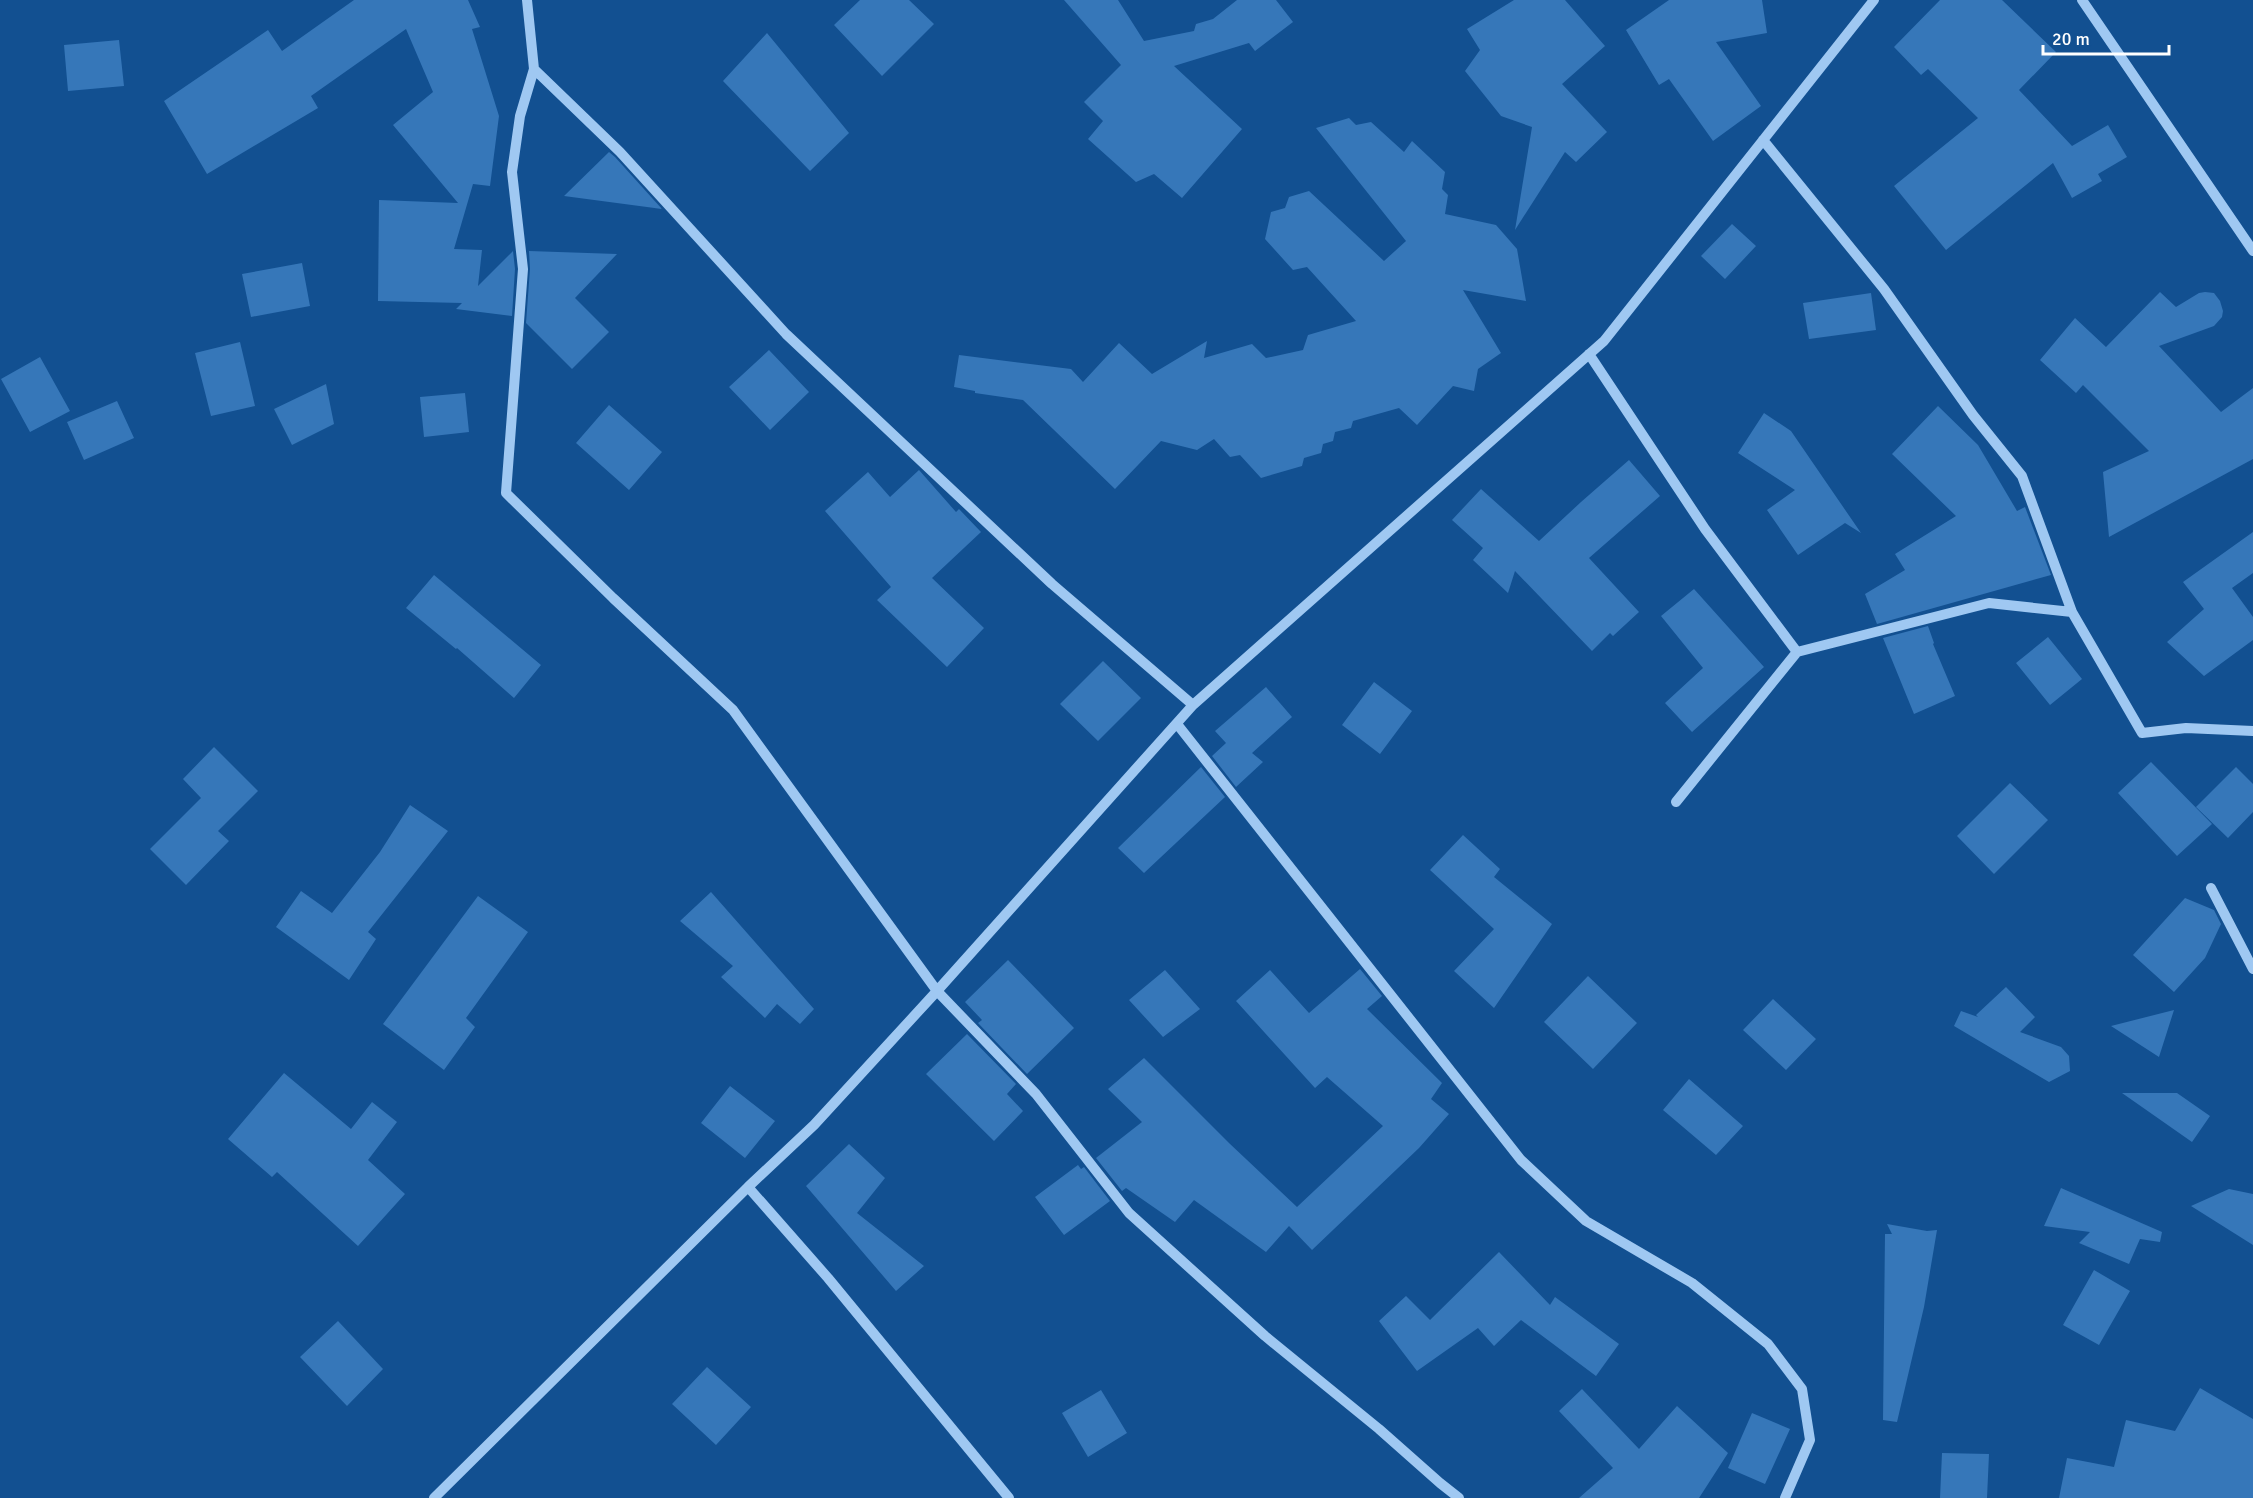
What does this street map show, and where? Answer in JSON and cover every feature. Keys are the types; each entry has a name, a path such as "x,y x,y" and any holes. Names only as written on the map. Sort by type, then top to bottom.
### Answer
{"street":[{"path":"527,0 534,69 520,116 512,172 523,268 506,493 613,598 733,710 937,991 1036,1094 1129,1213 1265,1336 1379,1428 1460,1498"},
{"path":"434,1498 748,1187 814,1125 1193,705 1604,341 1874,0"},
{"path":"2082,0 2253,251"},
{"path":"534,69 620,152 786,334 1036,569 1193,705"},
{"path":"1763,140 1884,289 1973,416 2022,476 2072,612 2142,733 2186,728 2253,731"},
{"path":"1589,354 1705,530 1797,652"},
{"path":"1676,802 1797,652 1989,603 2072,612"},
{"path":"1177,724 1521,1160 1586,1221 1692,1283 1768,1344 1802,1389 1810,1440 1785,1498"},
{"path":"2211,888 2253,969"},
{"path":"748,1187 828,1278 1010,1498"}],"building":[{"path":"354,0 468,0 480,27 472,29 499,116 490,186 473,184 454,249 482,250 478,286 513,251 515,269 512,316 456,309 462,303 378,301 379,200 458,203 393,125 433,92 406,29 311,96 318,108 207,174 164,101 268,30 282,51"},
{"path":"860,0 909,0 934,24 882,76 834,25"},
{"path":"1064,0 1118,0 1144,41 1194,31 1196,24 1213,19 1237,0 1276,0 1293,22 1255,51 1249,43 1174,66 1242,129 1182,198 1154,174 1136,182 1088,139 1103,121 1084,102 1121,65"},
{"path":"1514,0 1565,0 1605,46 1562,84 1607,132 1576,162 1565,152 1515,230 1532,127 1501,116 1465,71 1480,50 1467,29"},
{"path":"1669,0 1762,0 1767,33 1716,42 1761,106 1713,141 1669,79 1659,85 1626,30"},
{"path":"1940,0 2002,0 2056,52 2019,90 2072,146 2108,125 2127,157 2098,174 2102,181 2072,198 2053,163 1946,250 1894,186 1978,118 1928,69 1921,75 1894,47"},
{"path":"767,33 849,133 810,171 723,81"},
{"path":"119,40 124,86 68,91 64,45"},
{"path":"1349,118 1356,125 1371,122 1404,152 1412,141 1445,172 1442,189 1448,195 1445,214 1496,225 1517,249 1526,301 1463,290 1501,353 1478,369 1474,391 1453,386 1417,425 1399,408 1353,421 1351,428 1335,432 1333,441 1323,444 1321,453 1304,458 1302,466 1261,478 1240,455 1230,457 1214,439 1197,450 1161,441 1115,489 1023,400 975,393 975,391 954,387 959,355 1071,369 1083,382 1119,343 1152,374 1207,341 1204,358 1252,344 1266,358 1303,350 1308,335 1356,321 1307,267 1293,270 1265,239 1271,212 1285,208 1289,197 1309,191 1384,261 1406,241 1316,128"},
{"path":"609,152 615,157 662,209 564,196"},
{"path":"1732,224 1756,246 1725,279 1701,256"},
{"path":"529,251 617,254 575,298 609,332 572,369 526,323"},
{"path":"302,263 310,306 251,317 242,274"},
{"path":"2160,292 2176,307 2199,293 2205,292 2214,293 2220,301 2222,317 2214,326 2159,346 2221,412 2253,388 2253,459 2109,537 2103,472 2149,451 2083,385 2076,393 2040,360 2075,318 2106,347"},
{"path":"1871,293 1876,330 1809,339 1803,303"},
{"path":"240,342 255,406 211,416 195,353"},
{"path":"769,350 809,392 770,430 729,387"},
{"path":"40,357 70,411 30,432 1,379"},
{"path":"326,384 334,424 292,445 274,409"},
{"path":"465,393 469,432 424,437 420,397"},
{"path":"117,401 134,438 84,460 67,422"},
{"path":"609,405 662,452 629,490 576,443"},
{"path":"1938,406 1978,445 2017,511 2025,507 2051,575 1877,624 1865,594 1905,570 1895,554 1956,516 1892,454"},
{"path":"1764,413 1791,431 1861,533 1845,523 1798,555 1767,510 1795,490 1738,453"},
{"path":"1629,460 1660,496 1589,558 1639,612 1613,636 1610,633 1592,651 1515,571 1508,593 1473,560 1483,548 1452,520 1481,489 1539,541"},
{"path":"919,470 956,512 959,509 981,532 932,578 984,628 947,667 877,600 891,587 825,511 868,472 890,497"},
{"path":"2253,532 2253,573 2232,588 2253,617 2253,640 2204,676 2167,642 2204,609 2183,582"},
{"path":"434,575 541,665 514,698 457,648 406,608"},
{"path":"1694,589 1764,667 1692,732 1665,703 1703,668 1661,616"},
{"path":"1928,626 1933,644 1955,696 1914,714 1883,638"},
{"path":"2048,637 2082,679 2050,705 2016,663"},
{"path":"1103,661 1141,698 1098,741 1060,704"},
{"path":"1374,682 1412,711 1380,754 1342,725"},
{"path":"1266,687 1292,717 1252,753 1263,762 1236,787 1212,756 1226,743 1215,731"},
{"path":"214,747 258,791 218,831 229,841 186,885 150,849 201,798 183,779"},
{"path":"2151,762 2212,824 2177,856 2118,793"},
{"path":"1201,767 1225,797 1144,873 1118,848"},
{"path":"2236,767 2253,784 2253,812 2228,838 2196,807"},
{"path":"2010,783 2048,820 1994,874 1957,836"},
{"path":"410,805 448,831 368,932 376,939 349,980 276,927 301,891 332,913 380,852"},
{"path":"1463,835 1500,869 1494,877 1552,924 1494,1008 1454,971 1494,929 1430,870"},
{"path":"711,892 814,1009 800,1024 777,1004 765,1018 721,977 733,966 680,921"},
{"path":"478,896 528,932 466,1018 475,1027 444,1070 383,1024"},
{"path":"2185,898 2214,910 2221,924 2205,958 2174,992 2133,955"},
{"path":"1008,960 1074,1028 1027,1074 978,1023 982,1020 965,1002"},
{"path":"1360,969 1382,996 1367,1009 1442,1083 1431,1099 1449,1114 1419,1148 1312,1250 1289,1226 1266,1252 1194,1200 1175,1222 1126,1188 1122,1191 1096,1158 1142,1122 1108,1089 1144,1058 1297,1207 1383,1126 1327,1077 1315,1088 1236,1001 1270,970 1309,1013"},
{"path":"1165,970 1200,1009 1163,1037 1129,1000"},
{"path":"1588,976 1637,1023 1593,1069 1544,1022"},
{"path":"2006,987 2035,1017 2020,1032 2061,1047 2069,1056 2070,1071 2049,1082 1954,1026 1961,1011 1978,1017 1976,1015"},
{"path":"1773,999 1816,1039 1786,1070 1743,1030"},
{"path":"2174,1010 2159,1057 2111,1026"},
{"path":"967,1034 1016,1084 1007,1094 1023,1111 994,1141 926,1074"},
{"path":"284,1073 351,1129 372,1102 397,1122 368,1160 405,1194 358,1246 277,1172 272,1177 228,1139"},
{"path":"1689,1079 1743,1126 1716,1155 1663,1110"},
{"path":"730,1086 775,1121 745,1158 701,1123"},
{"path":"2122,1093 2177,1093 2210,1116 2192,1142"},
{"path":"849,1144 885,1178 857,1213 924,1266 896,1291 806,1186"},
{"path":"1078,1165 1081,1169 1084,1167 1110,1201 1064,1235 1035,1197"},
{"path":"2061,1188 2162,1232 2160,1242 2140,1239 2129,1264 2079,1243 2090,1232 2044,1226"},
{"path":"2229,1189 2253,1194 2253,1245 2191,1206"},
{"path":"1887,1224 1927,1231 1937,1230 1924,1307 1897,1422 1883,1420 1885,1234 1892,1234"},
{"path":"1499,1252 1550,1305 1555,1297 1619,1344 1596,1376 1521,1320 1494,1346 1478,1328 1417,1371 1379,1321 1406,1296 1430,1320"},
{"path":"2094,1270 2130,1291 2099,1345 2063,1325"},
{"path":"338,1321 383,1369 347,1406 300,1357"},
{"path":"707,1367 751,1407 716,1445 672,1404"},
{"path":"2200,1388 2253,1419 2253,1498 2059,1498 2067,1458 2114,1467 2126,1420 2175,1431"},
{"path":"1582,1389 1639,1449 1677,1406 1728,1453 1699,1498 1579,1498 1613,1468 1559,1411"},
{"path":"1101,1390 1127,1433 1088,1457 1062,1413"},
{"path":"1752,1413 1790,1429 1765,1484 1728,1468"},
{"path":"1942,1453 1989,1454 1987,1498 1940,1498"}]}
